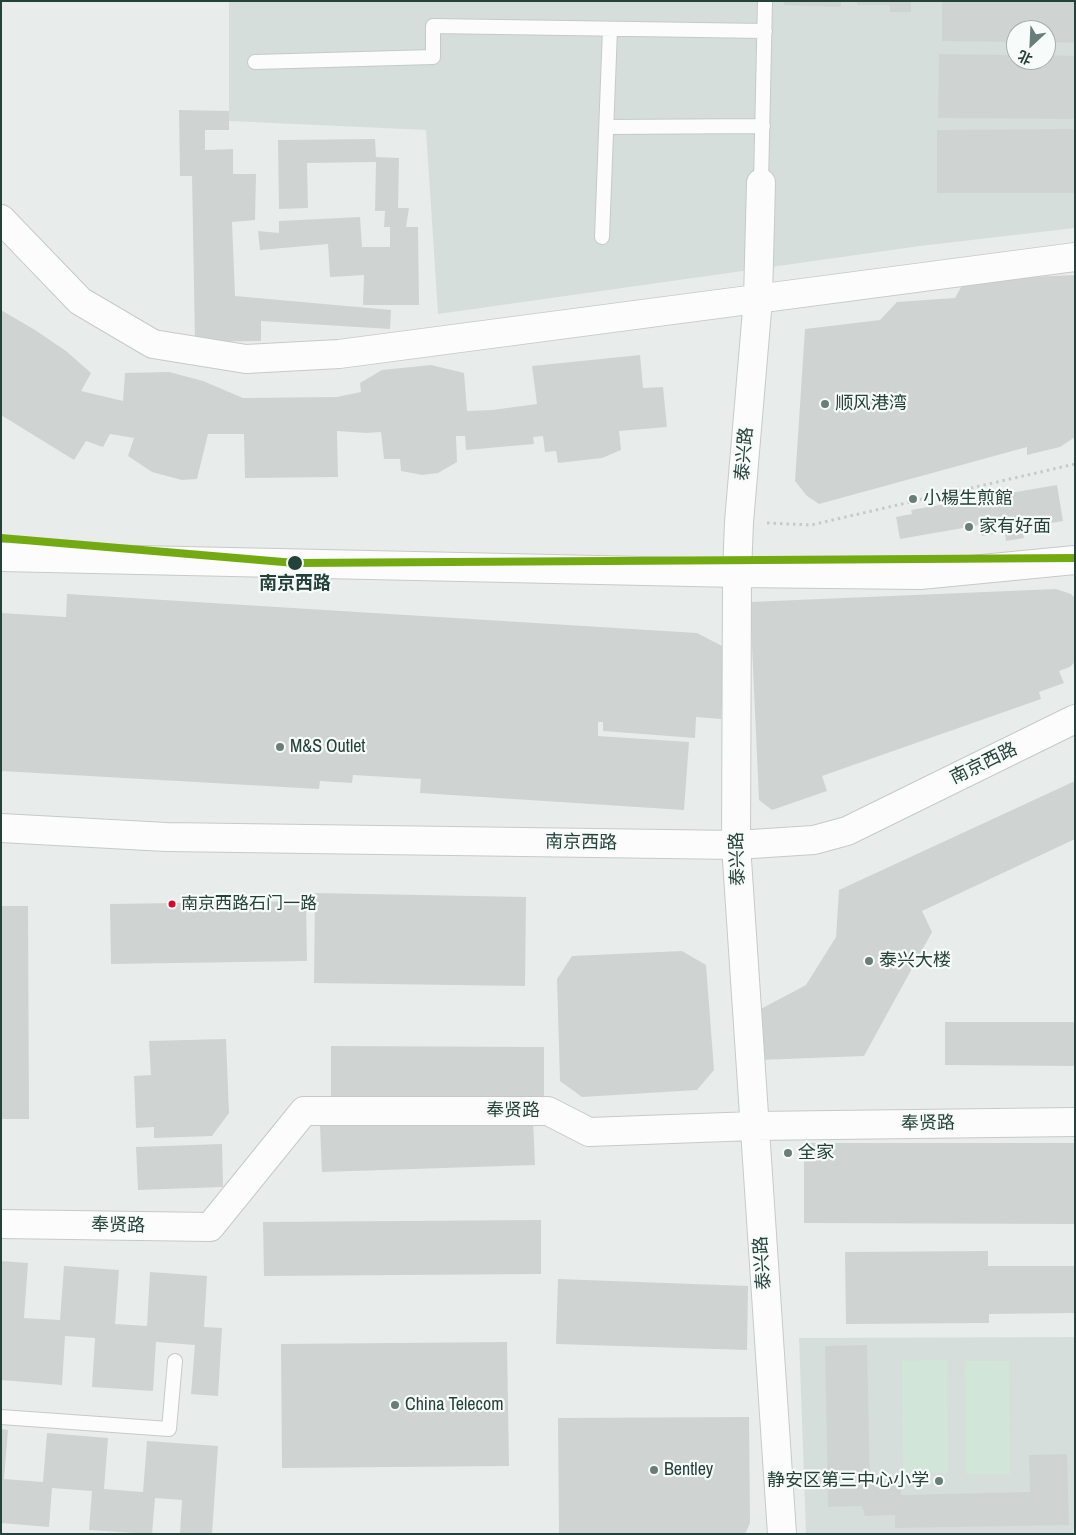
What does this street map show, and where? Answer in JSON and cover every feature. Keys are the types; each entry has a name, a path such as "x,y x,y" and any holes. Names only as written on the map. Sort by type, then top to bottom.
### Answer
{"street":[{"name":"泰兴路","path":"762,183 758,299 739,522 737,573 736,846 782,1534"},
{"path":"1,219 80,302 153,344 246,360 339,354 1075,257"},
{"path":"1,557 737,573 920,575 1075,560"},
{"name":"南京西路","path":"1,828 166,838 736,846 814,840 847,831 1075,719"},
{"name":"奉贤路","path":"1,1224 210,1227 304,1111 548,1110 589,1132 754,1126 1075,1122"}],"lane":[{"path":"762,183 765,1"},
{"path":"255,62 432,57 433,26 765,31"},
{"path":"602,237 610,28"},
{"path":"607,127 763,126"},
{"path":"1,1417 169,1429 175,1360"}],"path":[{"path":"739,522 811,525 1075,464"}],"shaded area":[{"path":"229,1 1075,1 1075,228 920,246 438,314 426,130 229,121"},
{"name":"静安区第三中心小学","path":"1075,1337 1075,1534 806,1534 799,1338"}],"green space":[{"path":"947,1360 948,1473 903,1473 902,1361"},
{"path":"965,1361 1009,1361 1010,1474 966,1474"}],"building":[{"path":"784,1 841,1 841,7 784,5"},
{"path":"857,1 911,1 911,12 890,12 890,5 857,5"},
{"path":"942,1 1075,1 1075,43 1056,42 1056,20 1006,20 1006,42 942,41"},
{"path":"939,54 1006,55 1006,70 1056,70 1056,55 1075,56 1075,119 938,118"},
{"path":"179,110 229,111 229,130 205,130 205,150 233,149 233,174 256,174 255,220 232,222 235,296 391,310 390,329 261,321 261,341 195,342 192,176 180,176"},
{"path":"1075,129 1075,193 937,193 937,130"},
{"path":"375,139 376,157 399,158 398,208 409,208 406,227 418,227 419,305 363,305 364,275 330,277 328,244 260,250 258,231 279,233 279,221 360,217 362,247 390,247 390,227 384,227 385,211 375,211 376,162 307,163 308,208 279,209 278,140"},
{"path":"1075,275 1075,437 1060,447 1027,455 1027,447 819,504 807,496 795,481 805,329 880,320 897,302 955,298 965,280"},
{"path":"1,310 66,351 91,373 81,391 123,401 125,373 169,372 203,381 243,398 337,397 361,392 360,383 382,370 431,365 464,373 467,411 492,410 537,404 532,366 640,355 643,388 663,387 667,427 619,431 621,450 602,458 558,463 556,451 545,452 543,436 533,437 534,444 466,450 465,436 456,436 457,462 438,473 422,475 401,471 400,459 384,459 381,432 337,431 338,477 245,478 244,434 208,434 197,479 182,480 152,472 128,456 134,438 110,434 103,447 86,441 74,460 1,415"},
{"path":"1057,485 1063,521 1022,528 1024,538 1006,541 1005,532 982,536 980,525 900,539 896,517 912,514 911,510"},
{"path":"1056,589 1071,594 1075,598 1075,662 1070,667 1059,671 1064,683 1039,692 1041,699 822,776 827,791 772,810 759,800 750,602"},
{"path":"67,594 697,633 726,648 721,719 696,717 695,738 603,731 603,722 598,722 598,736 689,742 684,810 420,793 421,779 353,775 352,783 320,781 319,789 1,771 1,613 66,617"},
{"name":"泰兴大楼","path":"1075,781 1075,839 922,911 932,932 864,1056 758,1060 755,1012 806,985 836,937 839,890"},
{"path":"315,893 526,897 525,986 314,983"},
{"path":"306,901 307,961 111,964 110,904"},
{"path":"1,906 28,906 29,1119 1,1119"},
{"path":"682,951 706,965 714,1070 697,1090 582,1097 560,1081 557,979 572,956"},
{"path":"945,1022 1075,1022 1075,1066 945,1065"},
{"path":"226,1039 229,1113 212,1136 154,1138 154,1127 136,1128 134,1076 151,1075 149,1041"},
{"path":"331,1046 544,1047 544,1098 331,1097"},
{"path":"533,1119 535,1165 322,1172 320,1126"},
{"path":"804,1143 1075,1143 1075,1224 804,1223"},
{"path":"222,1144 223,1187 138,1190 136,1147"},
{"path":"541,1220 541,1274 264,1276 263,1222"},
{"path":"988,1251 988,1266 1075,1266 1075,1313 989,1314 989,1323 846,1324 845,1252"},
{"path":"1,1261 28,1263 24,1318 60,1320 64,1266 119,1270 115,1324 147,1326 150,1272 207,1276 204,1327 222,1328 218,1396 191,1394 195,1345 156,1342 153,1391 92,1387 95,1338 65,1336 62,1385 1,1380"},
{"path":"558,1279 748,1286 747,1350 556,1344"},
{"name":"China Telecom","path":"507,1342 509,1466 282,1468 281,1344"},
{"path":"867,1345 870,1481 901,1481 901,1495 1030,1492 1029,1455 1067,1454 1069,1525 895,1528 895,1515 865,1516 862,1506 828,1507 825,1346"},
{"name":"Bentley","path":"749,1417 750,1523 745,1534 559,1534 558,1418"},
{"path":"1,1429 8,1430 4,1479 43,1482 47,1433 108,1438 104,1489 143,1492 147,1441 218,1446 212,1534 180,1534 182,1500 155,1498 152,1534 89,1530 92,1491 52,1488 49,1527 1,1523"}],"transit line":[{"path":"1,538 295,563 1075,558"}],"place":[{"name":"顺风港湾","path":"825,404"},
{"name":"小楊生煎館","path":"913,499"},
{"name":"家有好面","path":"969,527"},
{"name":"南京西路","path":"295,563"},
{"name":"M&S Outlet","path":"280,747"},
{"name":"南京西路石门一路","path":"172,904"},
{"name":"泰兴大楼","path":"869,961"},
{"name":"全家","path":"788,1153"},
{"name":"China Telecom","path":"395,1405"},
{"name":"Bentley","path":"654,1470"},
{"name":"静安区第三中心小学","path":"939,1481"}]}
